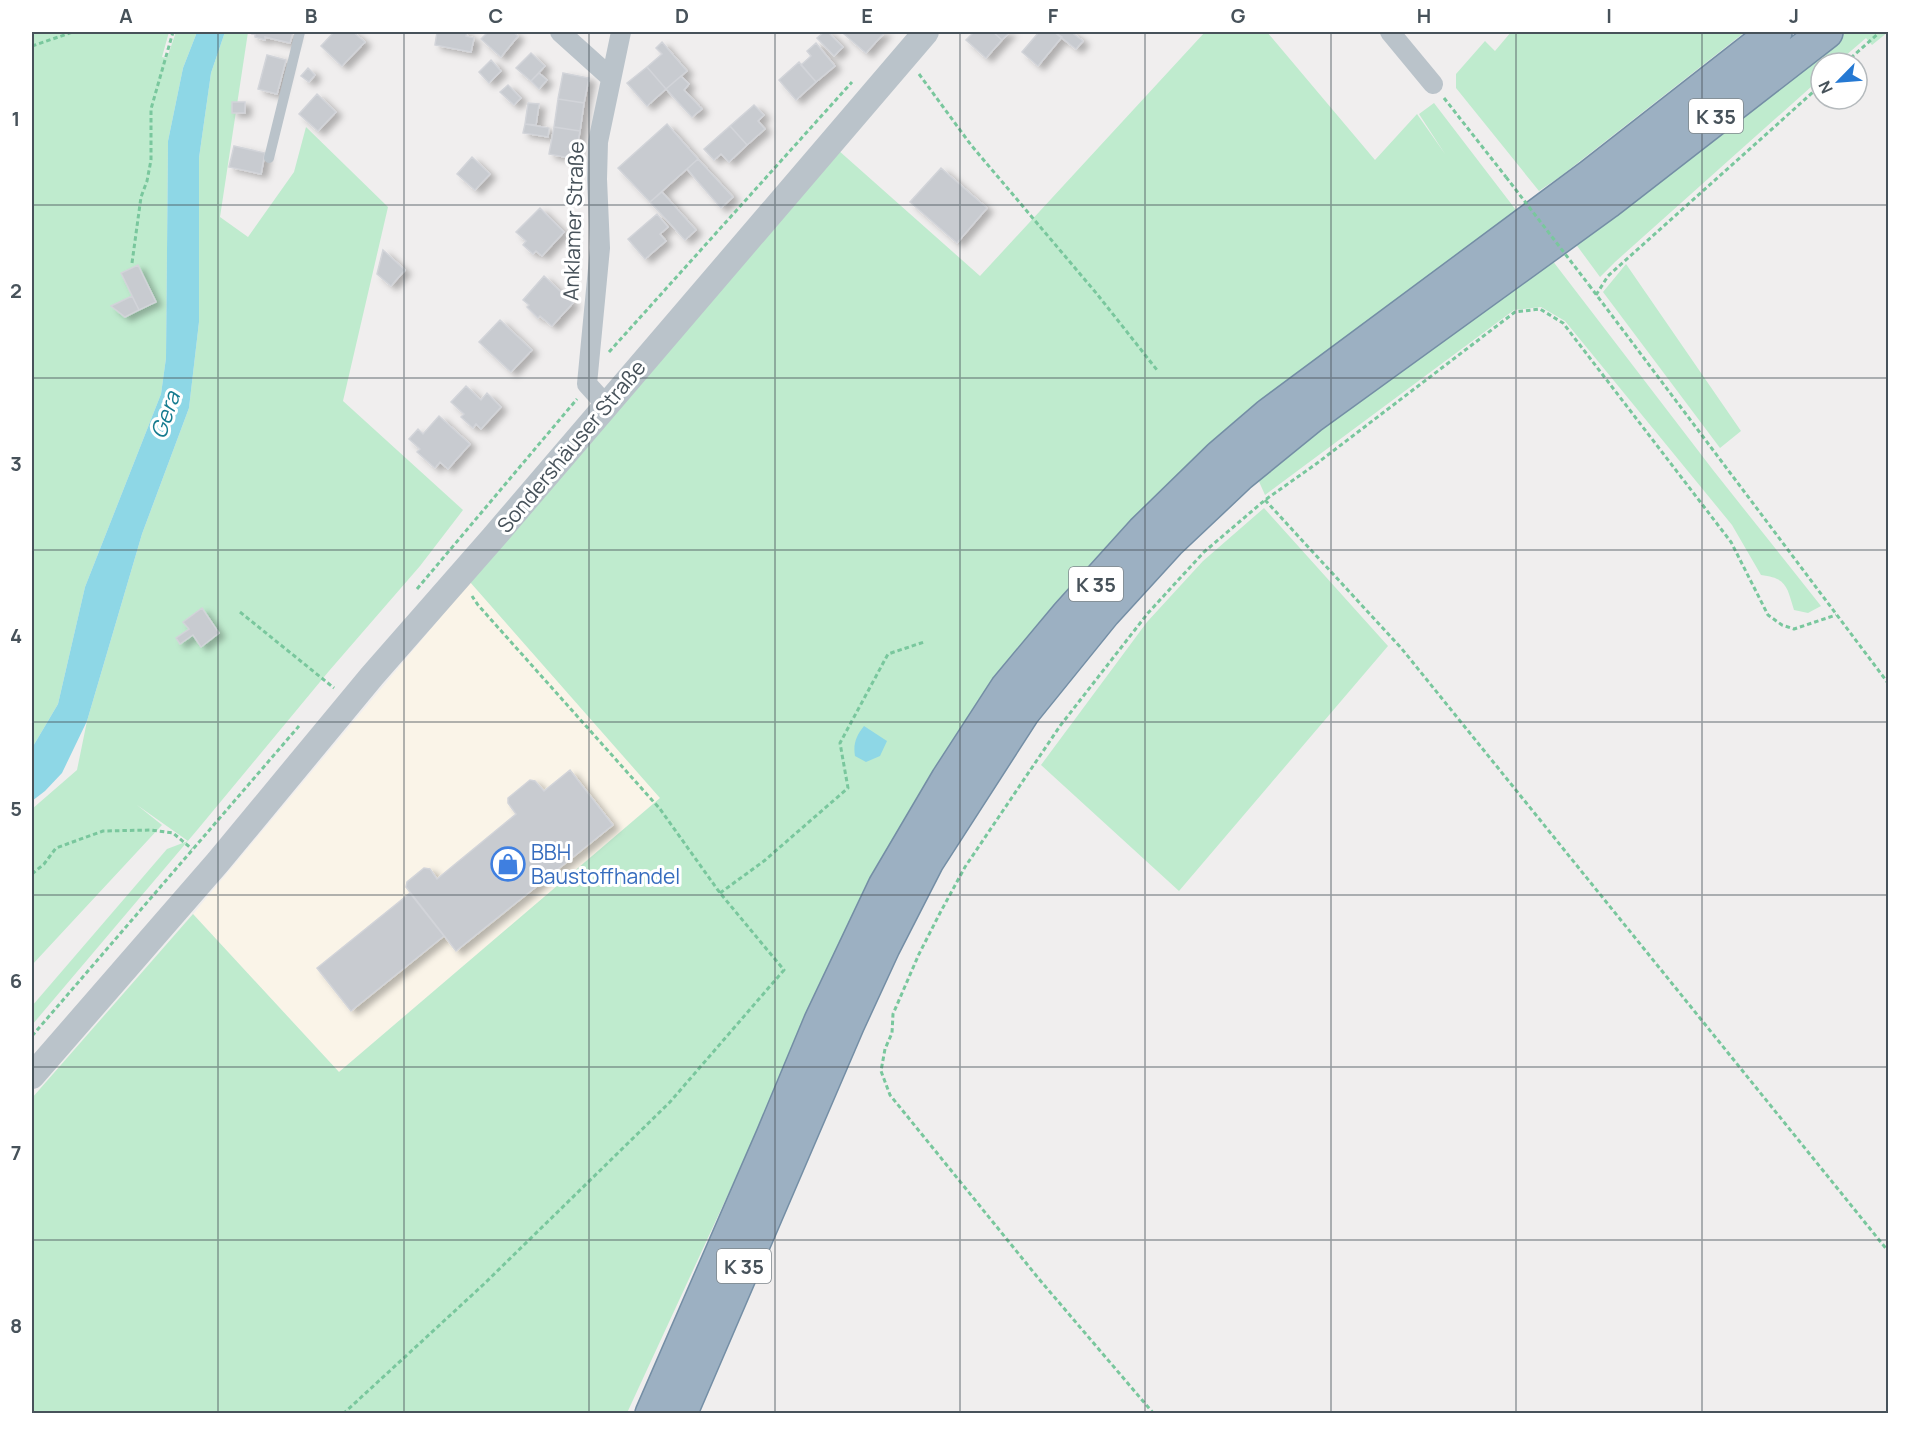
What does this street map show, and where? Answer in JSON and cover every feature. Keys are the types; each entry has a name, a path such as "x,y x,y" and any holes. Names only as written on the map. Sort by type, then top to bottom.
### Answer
{"highway":[{"name":"K 35","path":"680,1413 883,947 927,861 1023,712 1104,612 1168,542 1240,474 1599,189 1775,32"},
{"name":"K 35","path":"652,1413 821,1021 885,886 948,779 1007,688 1068,615 1143,532 1228,450 1269,415 1826,32"}],"street":[{"path":"560,32 610,77"},
{"name":"Anklamer Straße","path":"587,384 600,248 598,142 621,32"},
{"name":"Sondershäuser Straße","path":"32,1076 218,862 372,676 460,577 926,32"},
{"path":"1390,32 1433,84"},
{"path":"587,384 606,405"}],"lane":[{"path":"269,159 300,32"}],"path":[{"path":"32,46 73,32"},
{"path":"132,263 141,197 147,182 151,160 151,109 172,32"},
{"path":"1859,51 1880,32"},
{"path":"906,55 971,145 1097,294 1157,370"},
{"path":"416,590 576,401 598,363 853,81"},
{"path":"1433,84 1589,285 1888,683"},
{"path":"1596,295 1608,276 1809,96"},
{"path":"1154,1413 1039,1279 890,1095 881,1071 885,1049 892,1033 893,1014 919,954 965,867 1060,726 1148,613 1204,552 1265,500 1316,464 1515,312 1540,309 1563,323 1731,542 1768,615 1782,625 1794,628 1836,615"},
{"path":"1265,500 1402,649 1888,1251"},
{"path":"343,1413 484,1284 670,1102 784,970 720,893 660,809 478,605 460,577"},
{"path":"240,612 333,688"},
{"path":"720,893 764,861 848,788 840,743 888,654 924,642"},
{"path":"333,688 342,683 372,676"},
{"path":"333,688 340,679"},
{"path":"32,1036 302,724"},
{"path":"32,874 44,864 56,848 103,831 151,830 173,833 193,849"}],"shaded area":[{"path":"470,582 660,798 339,1072 193,914"}],"green space":[{"path":"32,32 169,32 162,57 167,58 176,32 197,32 183,68 168,141 166,358 161,394 85,587 58,704 32,748"},
{"path":"225,32 248,32 220,217 248,237 294,172 306,127 388,207 343,401 463,510 420,566 329,671 188,841 137,805 162,825 32,965 32,809 77,770 87,721 142,534 189,408 199,322 199,158 211,73"},
{"path":"1205,32 1267,32 1375,160 1417,114 1445,154 1419,114 1434,103 1519,214 1125,532 1014,653 934,773 755,1136 627,1413 32,1414 32,1098 193,914 339,1072 660,798 470,582 838,150 980,276"},
{"path":"1511,32 1745,32 1539,191 1456,88 1456,74 1485,41 1495,51"},
{"path":"1847,32 1888,32 1872,45 1866,38 1851,51 1823,51"},
{"path":"1809,61 1809,89 1600,277 1575,243"},
{"path":"1552,260 1821,606 1808,613 1794,610 1785,585 1776,578 1761,575 1732,525 1565,321 1541,307 1514,310 1265,495 1257,477 1307,437"},
{"path":"1626,264 1741,431 1720,448 1603,292"},
{"path":"1264,508 1388,646 1179,891 1041,765 1147,622 1203,561"},
{"path":"188,841 32,1025 32,1006 167,849"}],"water":[{"name":"Gera","path":"197,32 225,32 211,73 199,158 199,322 189,408 142,534 87,721 62,773 32,801 32,748 58,704 85,587 161,394 166,358 168,141 183,68"},
{"path":"864,726 887,741 880,756 866,762 855,756 854,752 856,740"}],"building":[{"path":"252,32 293,32 290,43 265,37 265,40 255,37"},
{"path":"334,32 353,32 365,42 342,66 321,46"},
{"path":"437,32 467,32 466,36 474,38 471,52 435,45"},
{"path":"488,32 513,32 518,36 501,57 481,39"},
{"path":"824,32 828,32 843,47 834,56 817,38"},
{"path":"846,32 885,32 866,53 844,34"},
{"path":"974,32 993,32 1002,40 986,58 966,40"},
{"path":"993,32 1010,32 1002,40"},
{"path":"1039,32 1054,32 1062,37 1038,66 1022,52"},
{"path":"1054,32 1071,32 1083,41 1076,49"},
{"path":"662,42 687,71 666,89 647,67 662,54 656,48"},
{"path":"816,43 835,66 816,82 801,65 811,56 807,51"},
{"path":"531,53 545,66 531,81 516,68"},
{"path":"267,55 286,60 277,94 258,89"},
{"path":"491,60 501,71 489,83 479,72"},
{"path":"799,62 816,82 796,100 779,80"},
{"path":"647,67 666,89 647,106 627,83"},
{"path":"308,68 315,75 309,82 301,76"},
{"path":"539,73 547,80 539,89 531,81"},
{"path":"563,73 589,78 584,103 558,99"},
{"path":"681,76 689,84 684,90 702,109 692,117 666,89"},
{"path":"508,85 521,98 514,105 500,92"},
{"path":"317,94 336,112 318,131 299,114"},
{"path":"558,99 584,103 580,131 554,127"},
{"path":"232,102 245,102 245,113 232,113"},
{"path":"528,103 539,104 536,125 525,124"},
{"path":"754,105 764,115 758,121 765,129 747,145 730,126"},
{"path":"525,124 549,128 548,137 523,133"},
{"path":"667,124 698,159 650,202 618,168"},
{"path":"730,126 747,145 729,162 721,154 714,160 704,149"},
{"path":"554,127 580,131 575,159 549,154"},
{"path":"234,146 265,153 261,174 229,167"},
{"path":"472,157 490,174 475,190 457,174"},
{"path":"698,159 733,197 721,208 687,169"},
{"path":"941,168 987,208 957,243 910,202"},
{"path":"662,192 696,230 685,240 650,202"},
{"path":"540,208 564,232 542,256 536,251 533,254 523,245 526,241 516,232"},
{"path":"657,214 668,227 660,234 666,241 645,259 628,239"},
{"path":"383,250 405,270 391,286 377,274"},
{"path":"138,265 156,302 139,310 121,273"},
{"path":"544,276 573,303 552,326 540,316 538,318 523,300"},
{"path":"132,296 139,310 125,317 111,306"},
{"path":"500,320 532,350 511,372 479,342"},
{"path":"466,386 481,400 487,393 501,407 481,429 476,424 473,428 461,417 464,414 451,402"},
{"path":"439,416 470,444 448,469 440,462 435,468 417,452 420,449 409,439 418,429 423,434"},
{"path":"202,608 219,633 201,647 193,635 180,644 176,638 189,629 183,622"},
{"path":"570,770 613,825 456,951 406,887 407,882 424,868 430,869 437,879 516,814 508,803 508,798 530,780 535,781 544,791"},
{"path":"410,893 444,936 351,1011 317,968"}],"place":[{"name":"BBH Baustoffhandel","path":"508,864"}]}
